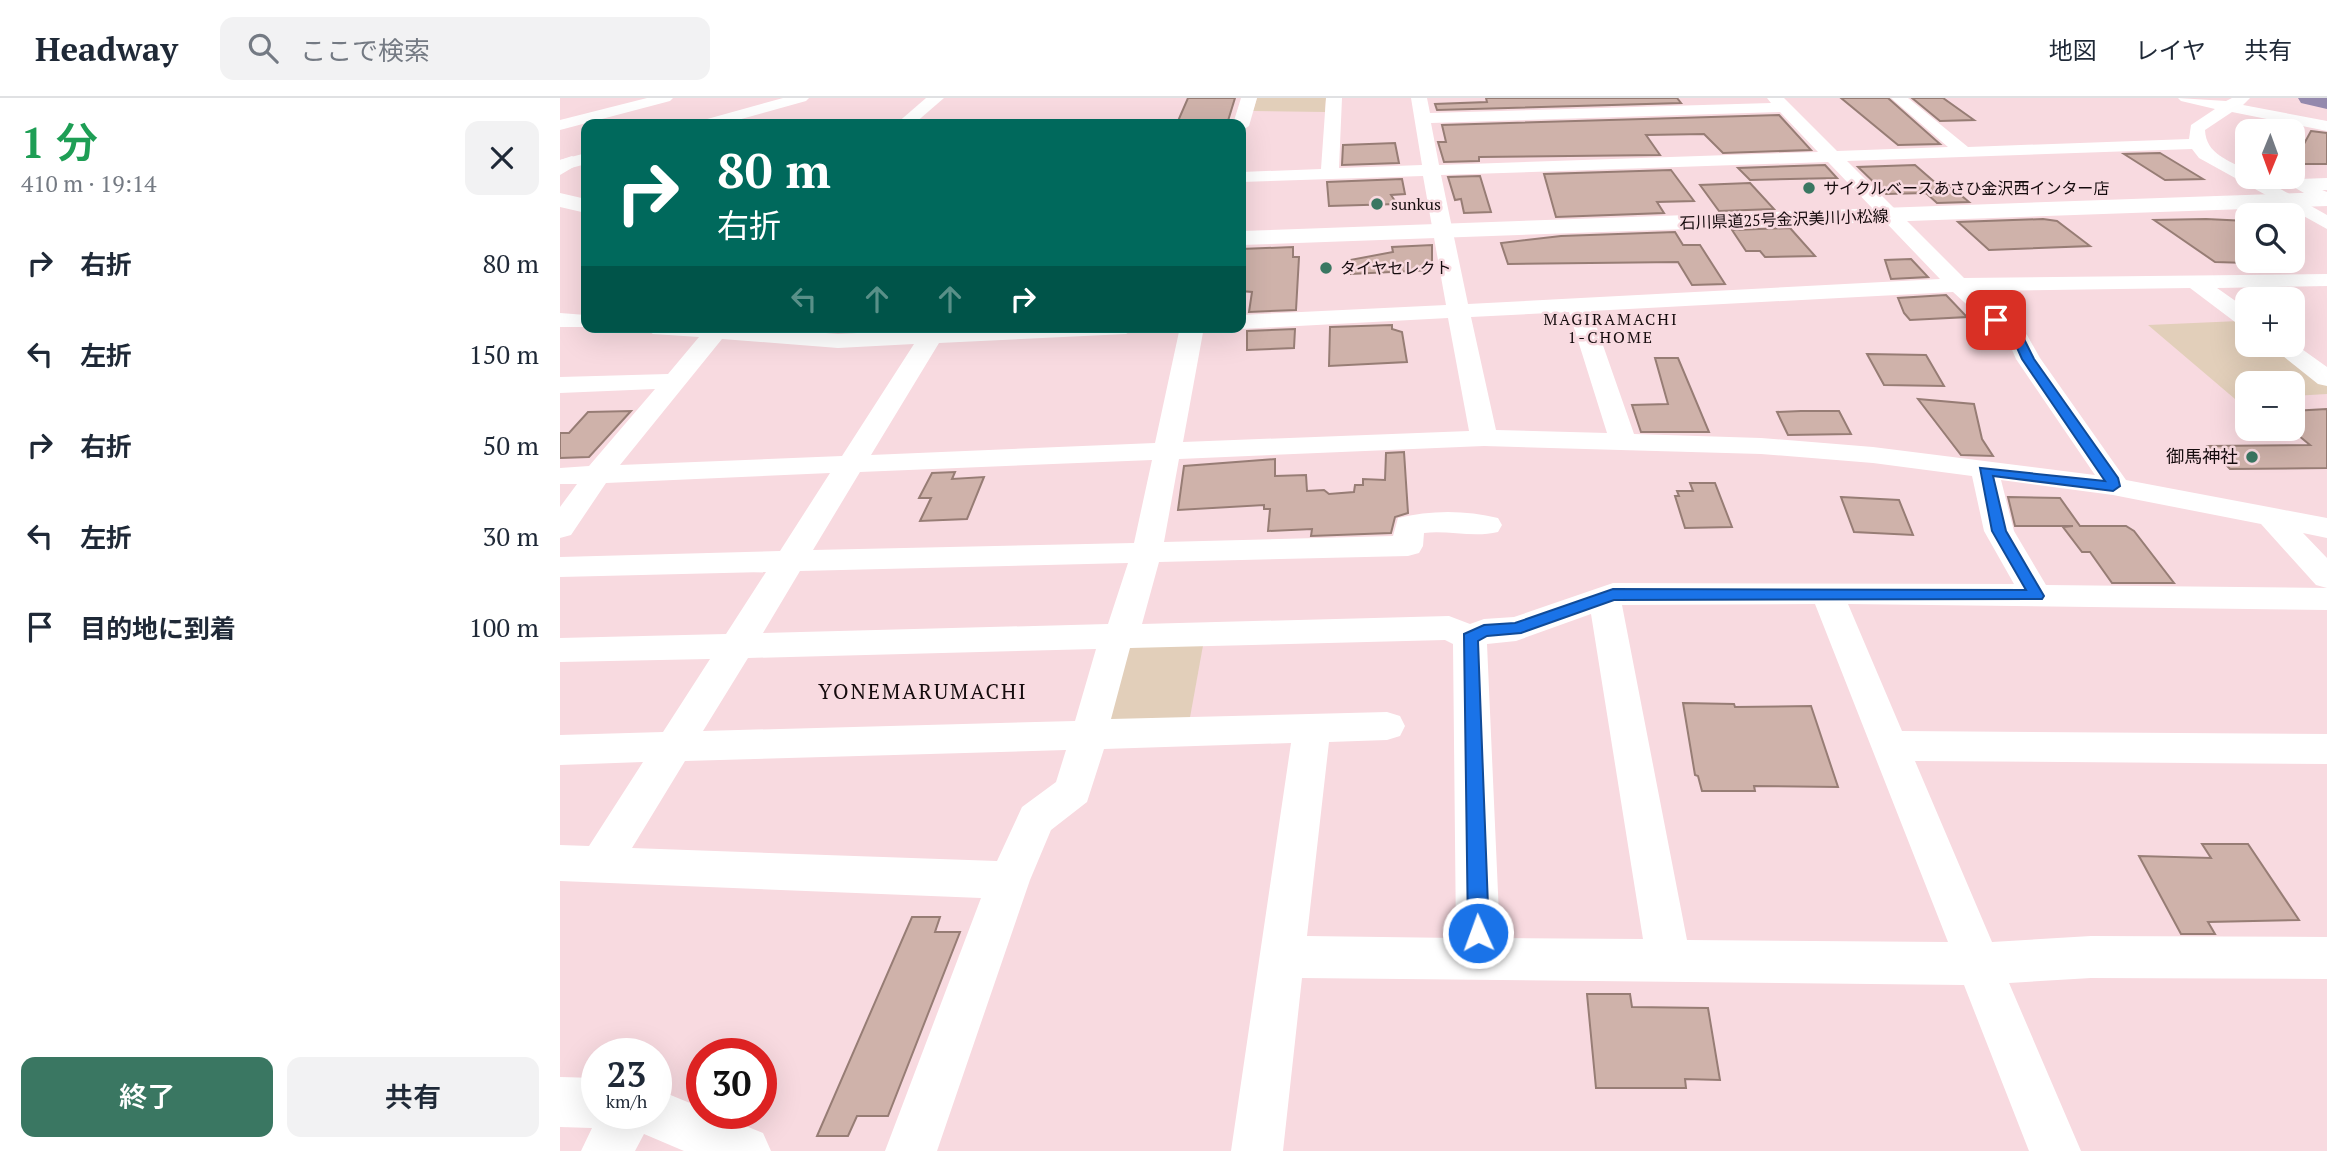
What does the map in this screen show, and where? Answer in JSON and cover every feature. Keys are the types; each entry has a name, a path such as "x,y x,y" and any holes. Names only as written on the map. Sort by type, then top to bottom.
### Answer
{"main road":[{"name":"石川県道25号金沢美川小松線","path":"1246,238 1441,227 2324,194"},
{"path":"560,200 581,205"},
{"path":"560,214 581,218"},
{"name":"石川県道25号金沢美川小松線","path":"1246,229 1441,227"}],"street":[{"path":"590,98 632,106"},
{"path":"583,119 665,98"},
{"path":"724,119 801,98"},
{"path":"910,119 936,98"},
{"path":"1243,119 1249,98"},
{"path":"1330,173 1334,98"},
{"path":"1899,98 1964,152"},
{"path":"2186,98 2237,102 2327,126"},
{"path":"2237,102 2197,128 2197,144 2205,154 2327,223"},
{"path":"1484,438 1441,227 1421,108 1780,103 1958,285 2019,340 2028,359 2111,478 2113,486"},
{"path":"560,125 581,119"},
{"path":"1246,177 2197,144"},
{"path":"1246,322 1958,285 2316,280 2327,294"},
{"path":"2195,282 2235,311"},
{"path":"1578,305 1623,442"},
{"path":"560,320 581,322"},
{"path":"560,528 598,474 715,333"},
{"path":"751,333 838,341 1006,333"},
{"path":"911,1151 1009,880 1036,819 1073,791 1092,732 1116,638 1124,627 1147,552 1191,333"},
{"path":"600,864 930,338"},
{"path":"2297,357 2327,379"},
{"path":"560,385 673,381"},
{"path":"560,476 1484,438 1623,442 1790,447 1873,455 2113,486 2327,528"},
{"path":"1985,471 1999,531 2037,596"},
{"path":"2271,517 2327,577"},
{"path":"560,567 1408,546 1409,525 1446,521 1488,525"},
{"path":"1827,593 2055,1151"},
{"path":"1470,638 1484,631 1516,629 1613,594 1827,593 2327,599"},
{"path":"1604,597 1669,960"},
{"path":"560,650 1449,628 1470,638"},
{"path":"1470,638 1479,959"},
{"path":"560,750 1092,732 1387,726"},
{"path":"1257,1151 1312,727"},
{"path":"1891,747 2327,749"},
{"path":"560,863 1009,880"},
{"path":"1282,957 1980,964 2091,957 2327,958"},
{"path":"560,1101 581,1102"},
{"path":"672,1121 745,1151"},
{"path":"607,1151 619,1129"}],"shaded area":[{"path":"1257,98 1326,98 1325,112 1253,111"},
{"path":"2235,321 2235,357 2288,357 2327,385 2327,394 2305,395 2305,371 2235,371 2235,399 2148,325"},
{"path":"1204,640 1189,723 1106,720 1125,648"}],"building":[{"path":"1188,98 1235,98 1229,119 1179,119"},
{"path":"1486,98 1677,98 1681,103 1437,110 1435,104 1487,102"},
{"path":"1841,98 1888,98 1940,144 1898,145"},
{"path":"1912,98 1943,98 1974,120 1940,121"},
{"path":"1779,115 1811,150 1723,153 1704,134 1646,135 1660,155 1479,157 1479,161 1444,162 1438,142 1446,142 1442,125"},
{"path":"2311,131 2327,133 2327,164 2305,164 2305,142"},
{"path":"1395,143 1399,163 1342,165 1343,145"},
{"path":"2160,153 2203,179 2165,180 2124,154"},
{"path":"1825,165 1837,178 1750,180 1738,168"},
{"path":"1915,165 1938,185 1949,185 1969,202 1937,203 1926,193 1886,194 1858,167"},
{"path":"1671,170 1694,201 1657,202 1664,213 1556,217 1544,174"},
{"path":"1480,176 1491,212 1464,213 1461,199 1455,200 1448,177"},
{"path":"1402,179 1405,194 1391,195 1397,204 1329,206 1327,182"},
{"path":"1750,183 1774,209 1719,211 1700,185"},
{"path":"2043,219 2057,221 2090,246 1989,250 1958,222"},
{"path":"2154,220 2235,220 2235,263 2215,262"},
{"path":"1790,228 1815,256 1765,257 1760,251 1746,251 1732,230"},
{"path":"1675,232 1683,245 1700,245 1725,284 1692,285 1678,262 1508,264 1501,243 1561,236"},
{"path":"1432,245 1432,270 1351,274 1350,260 1393,252 1392,247"},
{"path":"1293,247 1293,257 1299,257 1296,310 1249,312 1252,292 1246,291 1246,249"},
{"path":"1911,259 1928,277 1891,279 1885,260"},
{"path":"1946,295 1967,317 1910,320 1898,298"},
{"path":"1392,325 1392,329 1402,332 1407,362 1329,366 1330,327"},
{"path":"1295,329 1294,348 1247,350 1247,331"},
{"path":"1867,354 1926,355 1944,386 1884,385"},
{"path":"1655,358 1678,358 1709,432 1641,432 1632,405 1668,404"},
{"path":"1918,399 1974,404 1982,439 1993,456 1961,455"},
{"path":"2327,409 2327,468 2230,469 2208,446 2310,445 2305,441 2305,410"},
{"path":"631,411 589,457 560,458 560,433 569,433 588,412"},
{"path":"1839,411 1851,434 1788,435 1777,412"},
{"path":"1404,452 1408,513 1395,517 1391,533 1311,536 1312,529 1268,531 1270,509 1264,509 1264,505 1178,510 1184,466 1275,459 1275,476 1306,475 1307,491 1324,490 1329,494 1354,492 1355,485 1363,485 1363,479 1385,480 1386,453"},
{"path":"955,472 952,479 984,477 967,519 920,521 931,498 919,498 932,473"},
{"path":"1690,483 1715,483 1732,527 1685,528 1675,496 1679,496 1677,491 1693,491"},
{"path":"1841,497 1899,500 1913,535 1854,532"},
{"path":"2008,497 2060,498 2080,526 2126,526 2134,531 2174,583 2112,583 2090,552 2082,552 2063,527 2073,526 2015,526"},
{"path":"1683,703 1734,704 1735,707 1811,706 1838,787 1754,786 1755,791 1702,791 1698,776 1695,775"},
{"path":"2202,844 2248,844 2299,920 2208,922 2215,934 2181,934 2139,856 2211,858"},
{"path":"912,917 940,917 935,932 960,932 888,1116 857,1116 848,1136 817,1136"},
{"path":"1587,994 1630,994 1632,1007 1708,1008 1720,1080 1685,1079 1686,1088 1596,1088"}],"waterway":[{"path":"2309,98 2327,102"}],"place":[{"name":"サイクルベースあさひ金沢西インター店","path":"1809,188"},
{"name":"sunkus","path":"1377,204"},
{"name":"タイヤセレクト","path":"1326,268"},
{"name":"御馬神社","path":"2252,457"}],"district":[{"name":"MAGIRAMACHI 1-CHOME","path":"1611,328"},
{"name":"YONEMARUMACHI","path":"923,692"}],"route":[{"path":"1478,933 1470,638 1484,631 1516,629 1551,614 1613,594 2037,596 1999,531 1985,471 2113,486 2111,478 2028,359 2019,340 1996,320"}]}
